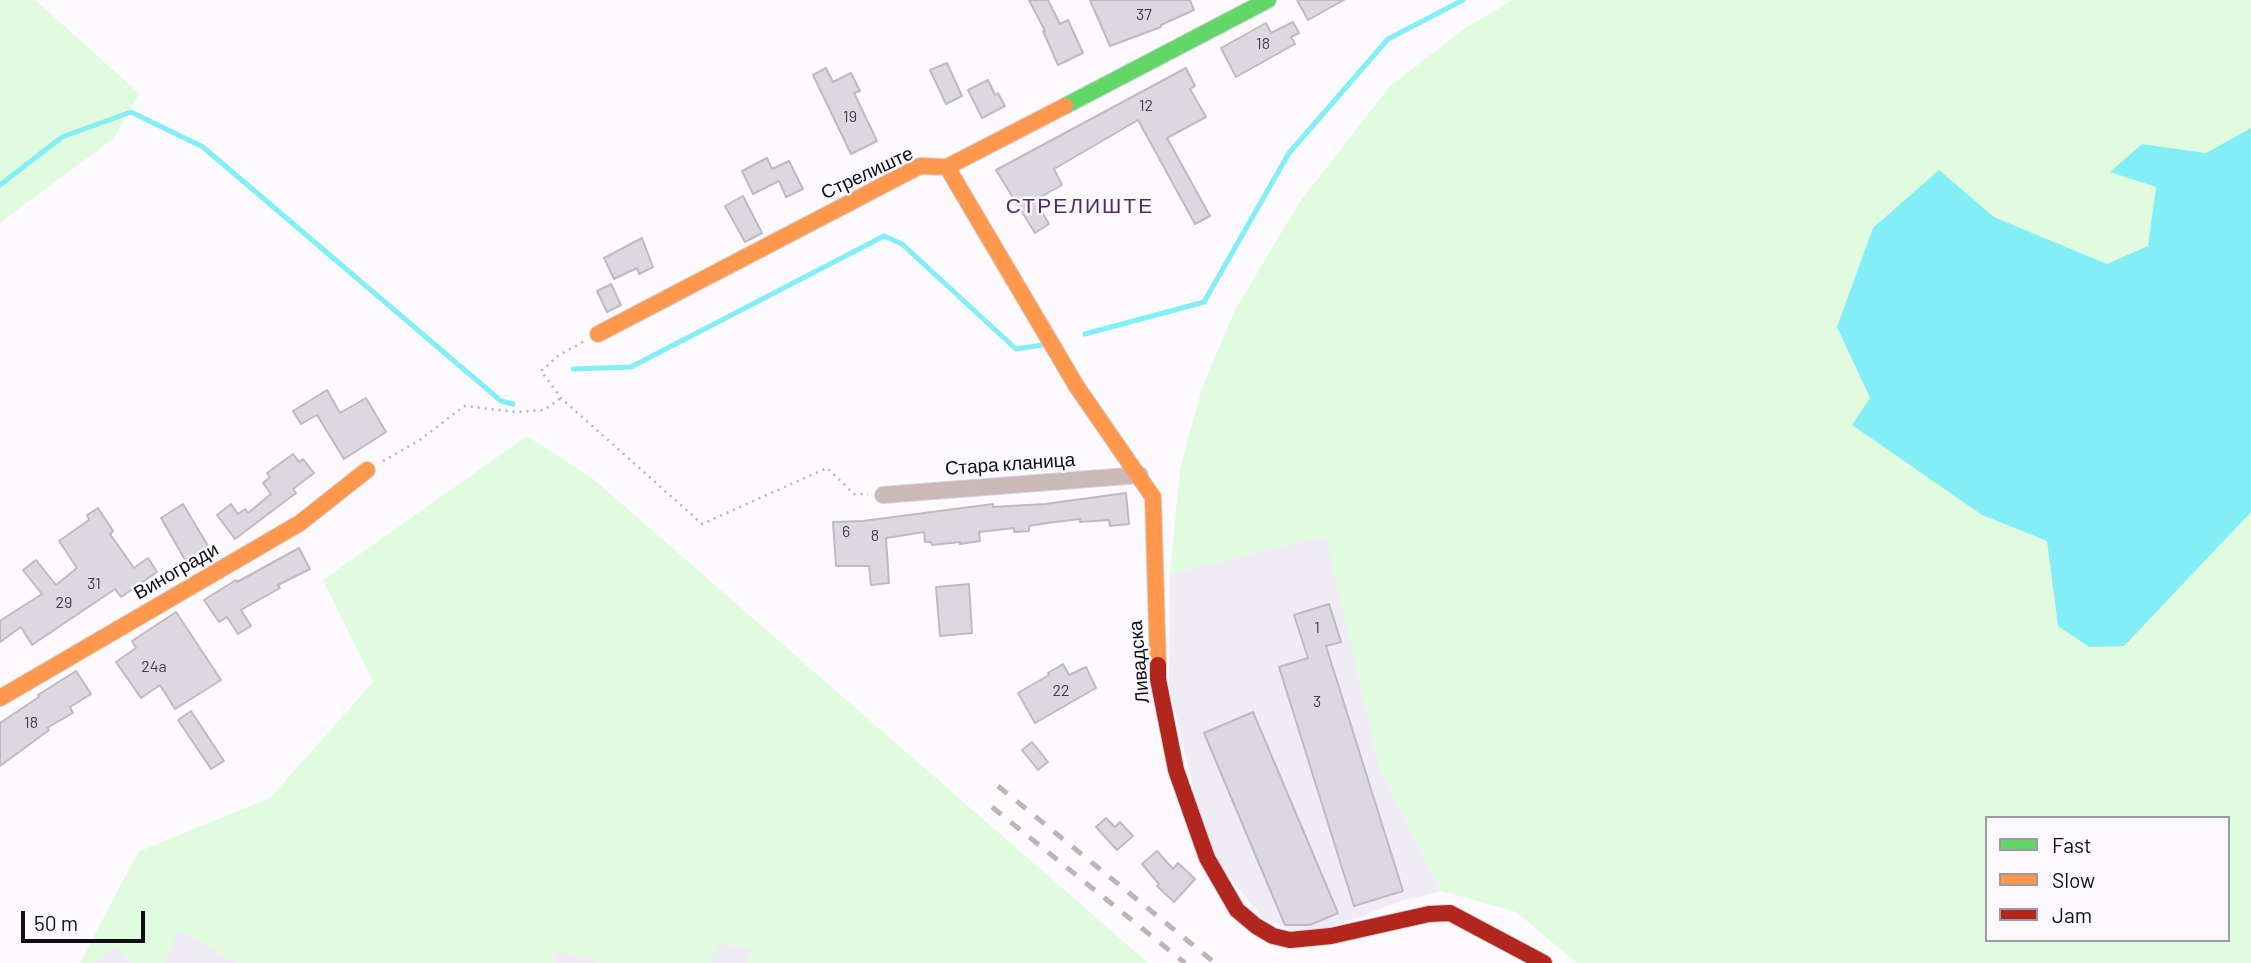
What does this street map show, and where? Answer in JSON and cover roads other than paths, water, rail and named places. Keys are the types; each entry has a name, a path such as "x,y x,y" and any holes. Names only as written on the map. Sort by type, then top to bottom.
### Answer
{"street":[{"name":"Стрелиште","path":"598,334 920,166 947,167 1269,0"},
{"name":"Ливадска","path":"947,167 1077,387 1153,497 1158,680 1176,770 1207,858 1237,910 1273,936 1290,940 1331,936 1429,914 1450,913 1544,963"},
{"name":"Виногради","path":"0,698 300,523 367,470"},
{"name":"Стара кланица","path":"883,495 1140,475"}],"water":[{"path":"2251,128 2251,512 2124,646 2089,647 2058,626 2047,541 1982,515 1852,425 1870,398 1837,327 1873,228 1939,170 1994,217 2107,264 2148,246 2156,187 2110,172 2142,144 2206,153"}],"waterway":[{"path":"1085,334 1204,302 1289,153 1388,39 1463,0"},
{"path":"0,185 62,137 131,112 203,147 501,401 513,404"},
{"path":"573,369 631,367 884,236 902,244 1016,349 1042,345"}],"railway":[{"path":"998,786 1215,963"},
{"path":"992,807 1185,963"}],"district":[{"name":"СТРЕЛИШТЕ","path":"1080,206"}]}
